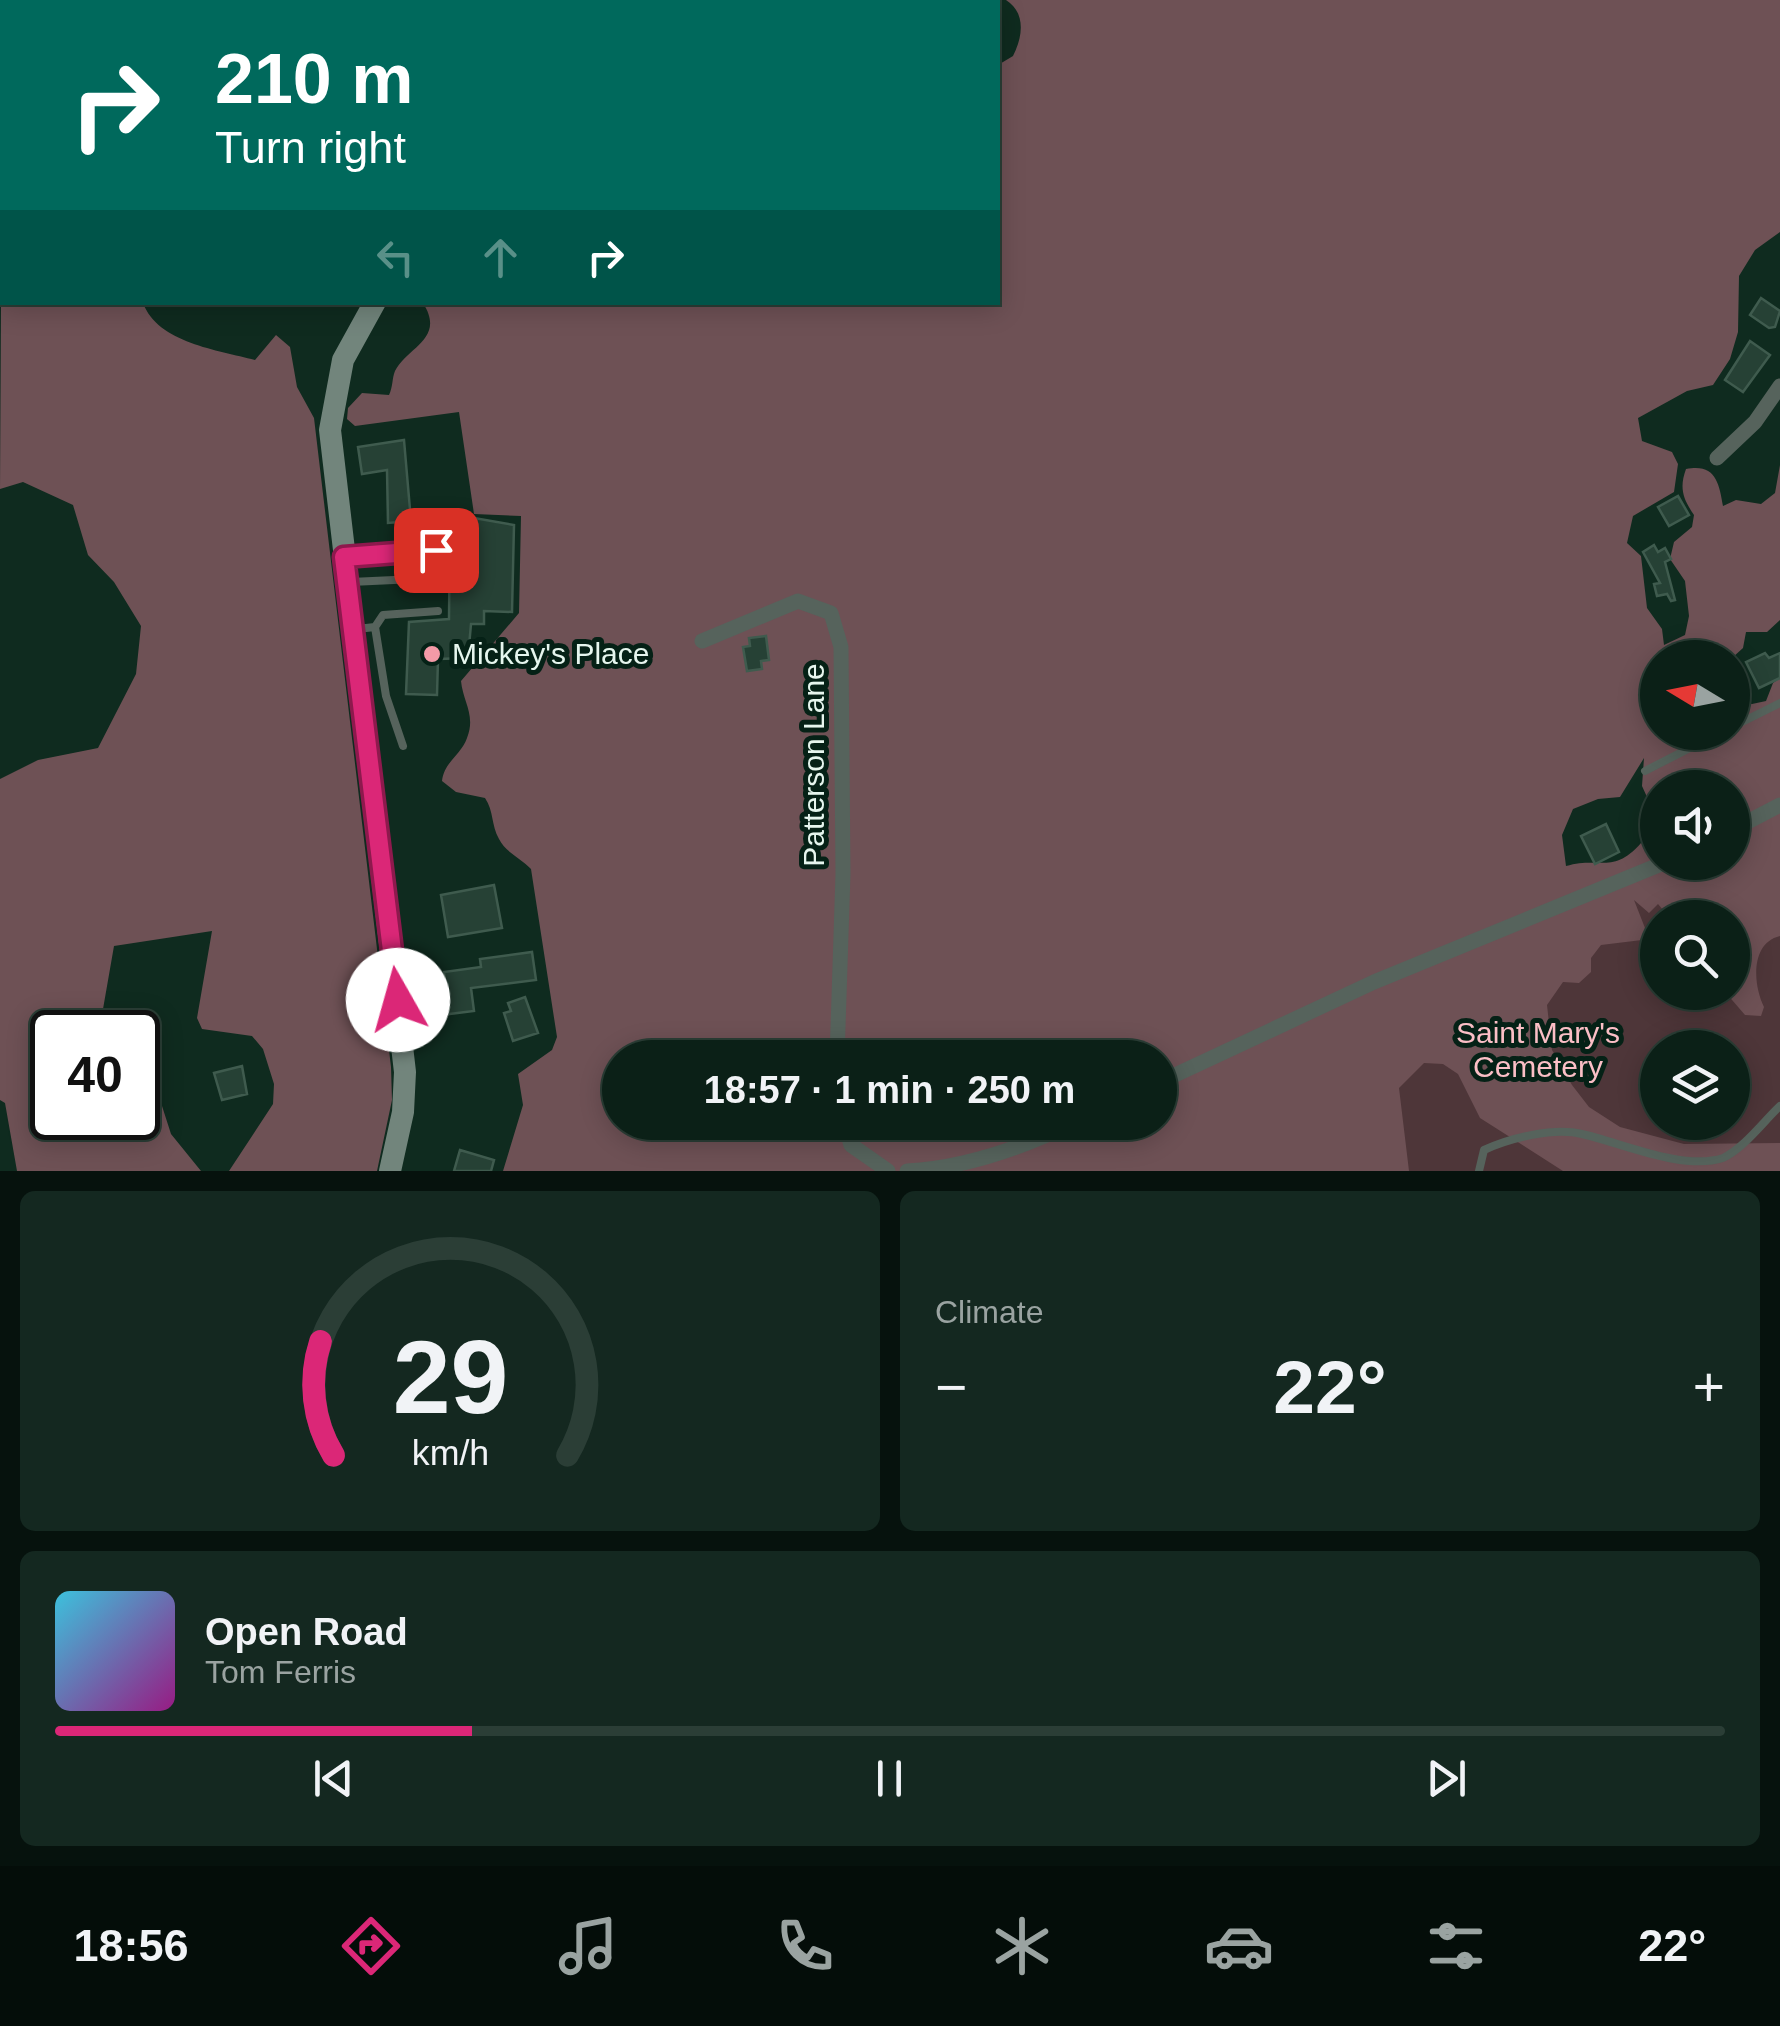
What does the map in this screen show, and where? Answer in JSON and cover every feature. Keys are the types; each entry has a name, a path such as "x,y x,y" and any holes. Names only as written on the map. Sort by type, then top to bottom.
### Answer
{"street":[{"path":"372,305 343,360 334,396 332,466 347,582 364,628 405,1072 403,1112 390,1171"},
{"path":"1716,458 1755,422 1780,386"},
{"name":"Patterson Lane","path":"702,641 798,601 832,613 841,648 843,874 838,1040"},
{"path":"1750,821 1780,805"},
{"path":"1177,1074 1374,982 1640,873"},
{"path":"849,1140 888,1171"},
{"path":"907,1171 936,1169 1022,1148 1038,1140"}],"lane":[{"path":"344,557 436,550"},
{"path":"347,582 437,578"},
{"path":"403,746 364,628 383,615 438,611"},
{"path":"1750,718 1780,703"},
{"path":"1647,770 1686,750"},
{"path":"1479,1171 1484,1150 1560,1132 1581,1134 1642,1155 1706,1164 1727,1156 1780,1106"}],"green space":[{"path":"1006,0 1780,0 1780,232 1755,250 1739,276 1738,332 1730,359 1713,385 1687,391 1638,418 1642,441 1672,452 1678,464 1674,492 1633,516 1627,543 1641,556 1647,608 1662,629 1663,640 1640,640 1640,750 1750,750 1750,704 1766,701 1773,683 1780,678 1780,936 1770,940 1759,956 1756,977 1764,1007 1761,1016 1745,1015 1741,1010 1750,1010 1750,900 1640,900 1640,905 1634,900 1640,915 1640,940 1601,945 1591,958 1591,972 1579,983 1563,982 1547,1005 1552,1050 1589,1107 1620,1127 1640,1132 1640,1140 1684,1144 1780,1143 1780,1171 1563,1171 1480,1118 1458,1074 1443,1064 1424,1063 1399,1088 1409,1171 503,1171 523,1105 518,1074 552,1050 557,1037 531,869 502,844 485,798 456,792 442,781 469,730 470,715 461,681 519,613 521,516 474,514 459,412 355,426 347,419 348,408 362,393 389,395 395,371 427,334 429,315 424,305 1000,305 1000,64 1013,56 1019,41 1020,18"},
{"path":"1,305 144,305 151,317 175,336 207,348 255,360 276,335 290,347 297,387 314,418 391,1067 392,1100 377,1171 229,1171 273,1104 274,1084 263,1049 252,1036 202,1029 197,1018 212,931 114,946 103,1010 30,1010 30,1140 160,1140 160,1100 171,1134 201,1171 17,1171 5,1103 0,1100 0,779 38,760 98,748 136,674 141,626 114,582 88,555 73,505 23,482 0,489"},
{"path":"1780,465 1780,620 1767,632 1746,632 1744,640 1674,640 1685,635 1689,616 1685,581 1670,559 1674,542 1692,527 1694,515 1683,488 1686,469 1703,469 1714,476 1723,506 1736,500 1761,504 1775,493"},
{"name":"Saint Mary's Cemetery","path":"1780,808 1780,1171 1386,1171 1340,1001 1681,880 1750,880 1750,842"}],"building":[{"path":"1761,298 1780,311 1775,327 1769,328 1750,315"},
{"path":"1750,341 1770,355 1743,392 1725,380"},
{"path":"404,440 411,521 388,523 387,470 362,474 358,447"},
{"path":"1678,496 1689,515 1669,526 1658,507"},
{"path":"474,518 514,525 512,612 484,611 484,624 471,624 468,658 438,659 437,695 406,694 409,622 449,619 450,524 474,525"},
{"path":"1654,545 1658,552 1665,548 1671,559 1665,562 1675,600 1671,601 1667,594 1657,596 1654,584 1660,583 1643,552"},
{"path":"766,636 769,660 761,661 762,669 747,671 743,647 750,646 749,638"},
{"path":"1765,653 1769,658 1780,653 1780,678 1759,688 1750,670 1750,660"},
{"path":"1606,824 1619,852 1595,864 1581,836"},
{"path":"494,885 502,928 448,937 441,895"},
{"path":"532,952 536,980 471,988 474,1011 449,1014 444,972 481,967 480,959"},
{"path":"525,997 538,1033 513,1041 504,1013 511,1011 508,1003"},
{"path":"242,1066 247,1094 222,1100 214,1073"},
{"path":"460,1150 494,1160 491,1171 454,1171"}],"place":[{"name":"Mickey's Place","path":"432,654"}],"route":[{"path":"398,1000 344,557 436,550"}]}
